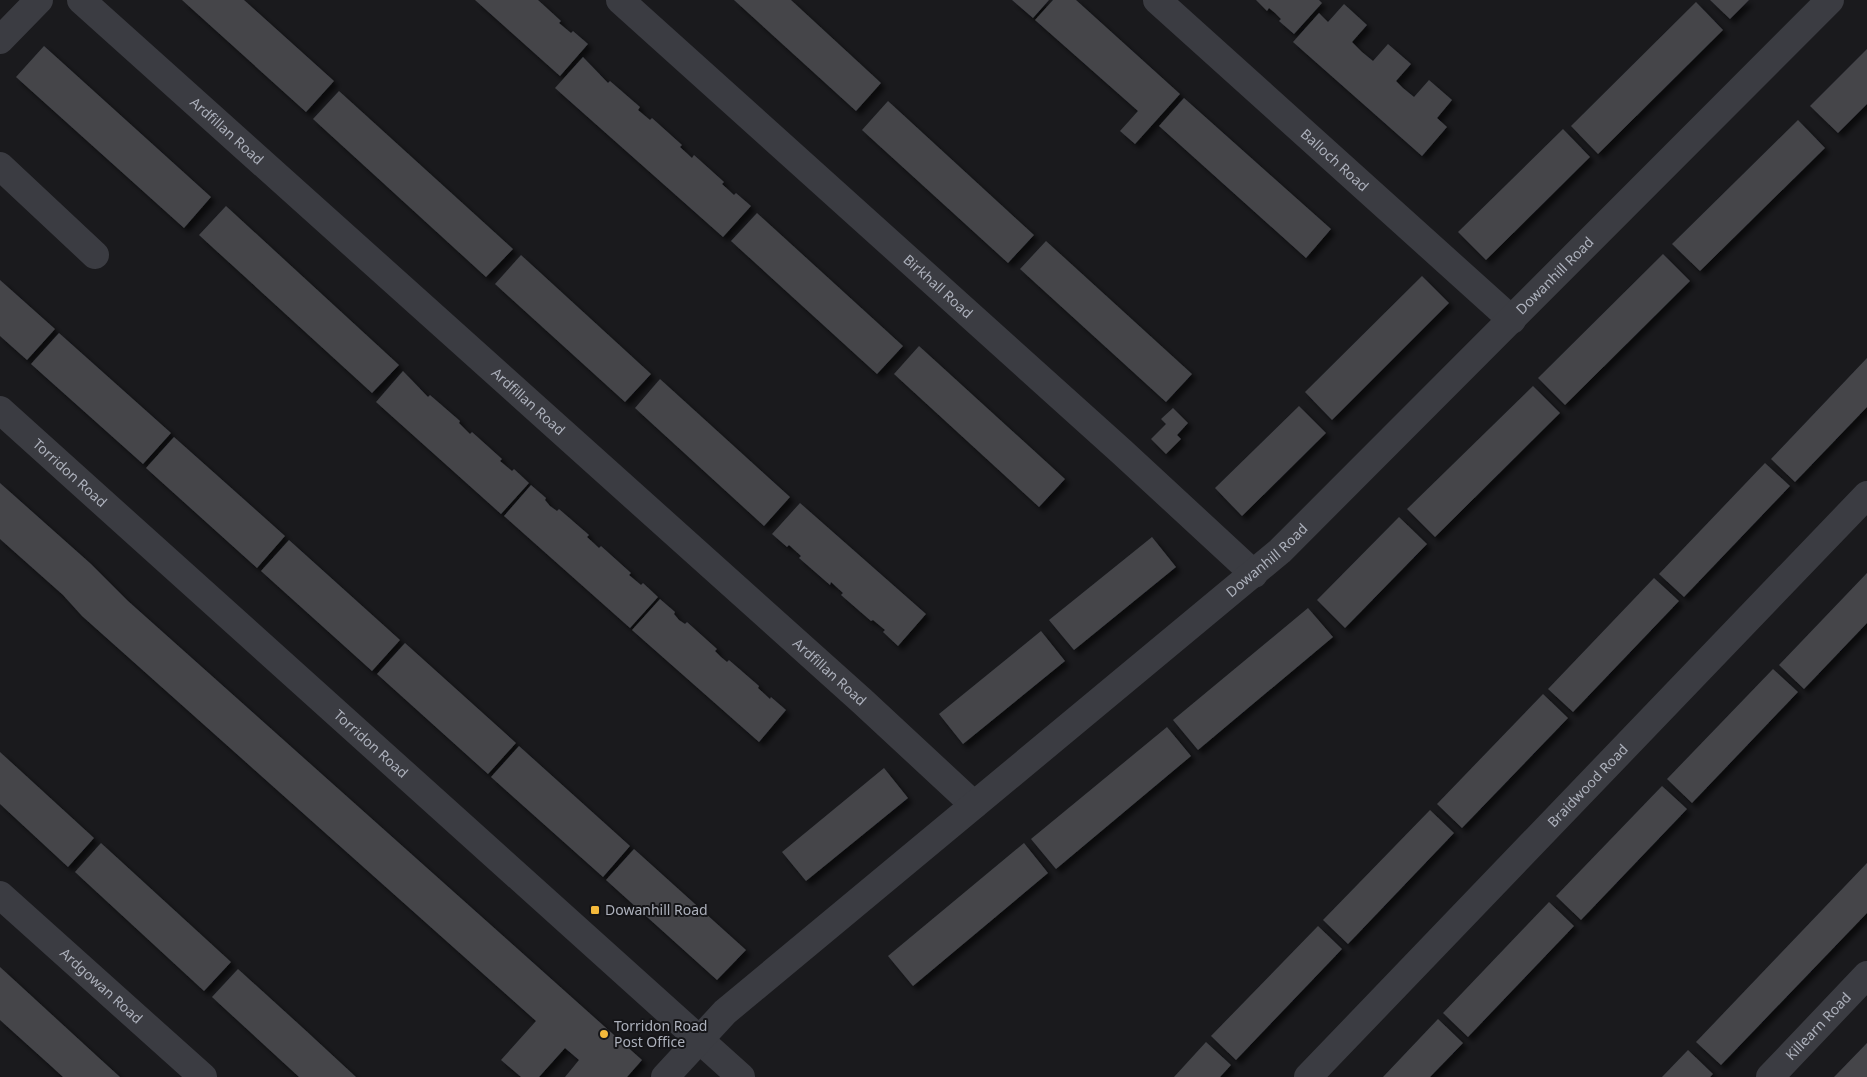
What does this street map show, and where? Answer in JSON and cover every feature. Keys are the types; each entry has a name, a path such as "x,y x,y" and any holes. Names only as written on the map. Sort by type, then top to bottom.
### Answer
{"street":[{"path":"0,40 40,0"},
{"name":"Ardfillan Road","path":"81,0 974,805"},
{"name":"Birkhall Road","path":"620,0 1122,452 1254,574"},
{"name":"Balloch Road","path":"1157,0 1512,320"},
{"name":"Dowanhill Road","path":"665,1077 725,1012 1280,552 1512,320 1630,198 1830,0"},
{"path":"0,166 95,255"},
{"name":"Torridon Road","path":"0,410 741,1077"},
{"name":"Braidwood Road","path":"1308,1077 1867,495"},
{"name":"Ardgowan Road","path":"0,895 203,1077"},
{"name":"Killearn Road","path":"1770,1077 1867,975"}],"building":[{"path":"182,0 244,0 334,81 306,112"},
{"path":"475,0 538,0 561,21 559,23 571,33 573,31 588,44 560,76"},
{"path":"734,0 791,0 881,83 856,111"},
{"path":"1012,0 1049,0 1033,18"},
{"path":"1053,0 1076,0 1180,94 1135,144 1120,131 1138,111 1035,20"},
{"path":"1256,0 1319,0 1322,3 1294,34 1279,21 1281,19 1275,13 1269,8 1267,11"},
{"path":"1710,0 1749,0 1730,19"},
{"path":"1696,2 1723,30 1598,154 1571,126"},
{"path":"1344,4 1367,25 1352,42 1362,52 1373,61 1388,44 1411,64 1396,81 1403,88 1414,97 1429,80 1452,100 1437,118 1447,127 1422,156 1293,42 1319,13 1328,22"},
{"path":"44,46 211,197 184,228 16,77"},
{"path":"1867,49 1867,104 1838,133 1810,106"},
{"path":"583,57 608,83 610,81 640,107 638,110 650,120 652,118 682,145 680,147 692,158 694,155 724,182 722,184 734,195 736,193 751,206 723,237 555,88"},
{"path":"339,91 513,249 486,277 313,119"},
{"path":"1184,98 1331,229 1306,258 1159,126"},
{"path":"888,101 1034,235 1008,263 862,130"},
{"path":"1798,120 1825,148 1700,271 1672,244"},
{"path":"1563,129 1590,157 1486,260 1458,232"},
{"path":"226,206 399,365 372,393 199,235"},
{"path":"757,213 903,346 877,374 731,241"},
{"path":"1046,241 1192,374 1166,402 1020,269"},
{"path":"1663,254 1690,281 1565,405 1538,378"},
{"path":"521,255 651,374 625,402 495,284"},
{"path":"1422,276 1449,303 1332,420 1305,392"},
{"path":"0,280 55,329 27,360 0,336"},
{"path":"59,333 171,433 143,464 31,364"},
{"path":"919,346 1065,479 1039,507 894,374"},
{"path":"1867,358 1867,407 1795,482 1771,459"},
{"path":"403,371 428,397 430,395 460,421 459,423 470,434 472,432 502,459 500,461 512,471 514,469 529,483 501,514 376,402"},
{"path":"660,379 790,497 764,526 635,408"},
{"path":"1533,386 1560,413 1435,537 1407,509"},
{"path":"1299,406 1326,433 1242,516 1215,488"},
{"path":"1173,408 1188,423 1177,435 1181,439 1166,454 1151,439 1166,424 1161,419"},
{"path":"174,437 285,536 257,568 146,468"},
{"path":"1765,463 1790,486 1684,597 1659,574"},
{"path":"0,483 91,564 128,601 642,1060 627,1077 565,1077 579,1060 565,1048 539,1077 521,1077 501,1060 536,1021 82,616 63,595 0,539"},
{"path":"531,485 546,498 545,500 550,506 557,511 559,509 589,535 587,537 599,548 601,546 631,573 629,575 641,585 643,583 658,597 630,628 504,516"},
{"path":"800,503 926,614 898,646 883,632 885,630 873,620 871,621 841,595 843,593 831,582 830,585 799,558 801,556 789,545 787,547 772,534"},
{"path":"1399,517 1427,544 1345,628 1317,600"},
{"path":"1152,537 1176,567 1074,650 1049,620"},
{"path":"289,540 400,640 372,671 261,571"},
{"path":"1867,573 1867,623 1804,689 1779,665"},
{"path":"1654,578 1679,601 1573,712 1548,689"},
{"path":"660,599 675,612 674,614 679,620 685,624 687,622 717,649 715,651 721,657 727,662 729,660 759,686 758,688 770,699 771,697 786,710 759,742 632,630"},
{"path":"1308,608 1333,637 1198,750 1173,720"},
{"path":"1041,631 1065,661 963,744 939,714"},
{"path":"405,643 516,743 488,774 377,674"},
{"path":"1773,669 1798,692 1692,803 1667,779"},
{"path":"1543,694 1568,718 1462,828 1437,804"},
{"path":"1167,727 1191,756 1056,869 1031,839"},
{"path":"519,746 630,846 603,877 491,777"},
{"path":"0,752 94,838 68,867 0,804"},
{"path":"884,768 908,798 806,881 782,852"},
{"path":"1662,786 1687,809 1581,920 1556,896"},
{"path":"1430,810 1454,833 1348,944 1323,920"},
{"path":"101,843 231,962 204,991 75,872"},
{"path":"1024,843 1048,873 913,986 888,956"},
{"path":"634,849 746,950 717,980 606,880"},
{"path":"1867,863 1867,913 1721,1065 1696,1042"},
{"path":"1549,902 1574,926 1468,1037 1443,1013"},
{"path":"1318,926 1342,949 1236,1060 1211,1036"},
{"path":"0,967 120,1077 63,1077 0,1020"},
{"path":"238,969 356,1077 299,1077 212,997"},
{"path":"1438,1019 1463,1043 1430,1077 1383,1077"},
{"path":"1206,1042 1231,1065 1220,1077 1174,1077"},
{"path":"1867,1043 1867,1077 1834,1077 1837,1074"},
{"path":"1688,1050 1713,1074 1710,1077 1662,1077"}],"place":[{"name":"Dowanhill Road","path":"595,910"},
{"name":"Torridon Road Post Office","path":"604,1034"}]}
